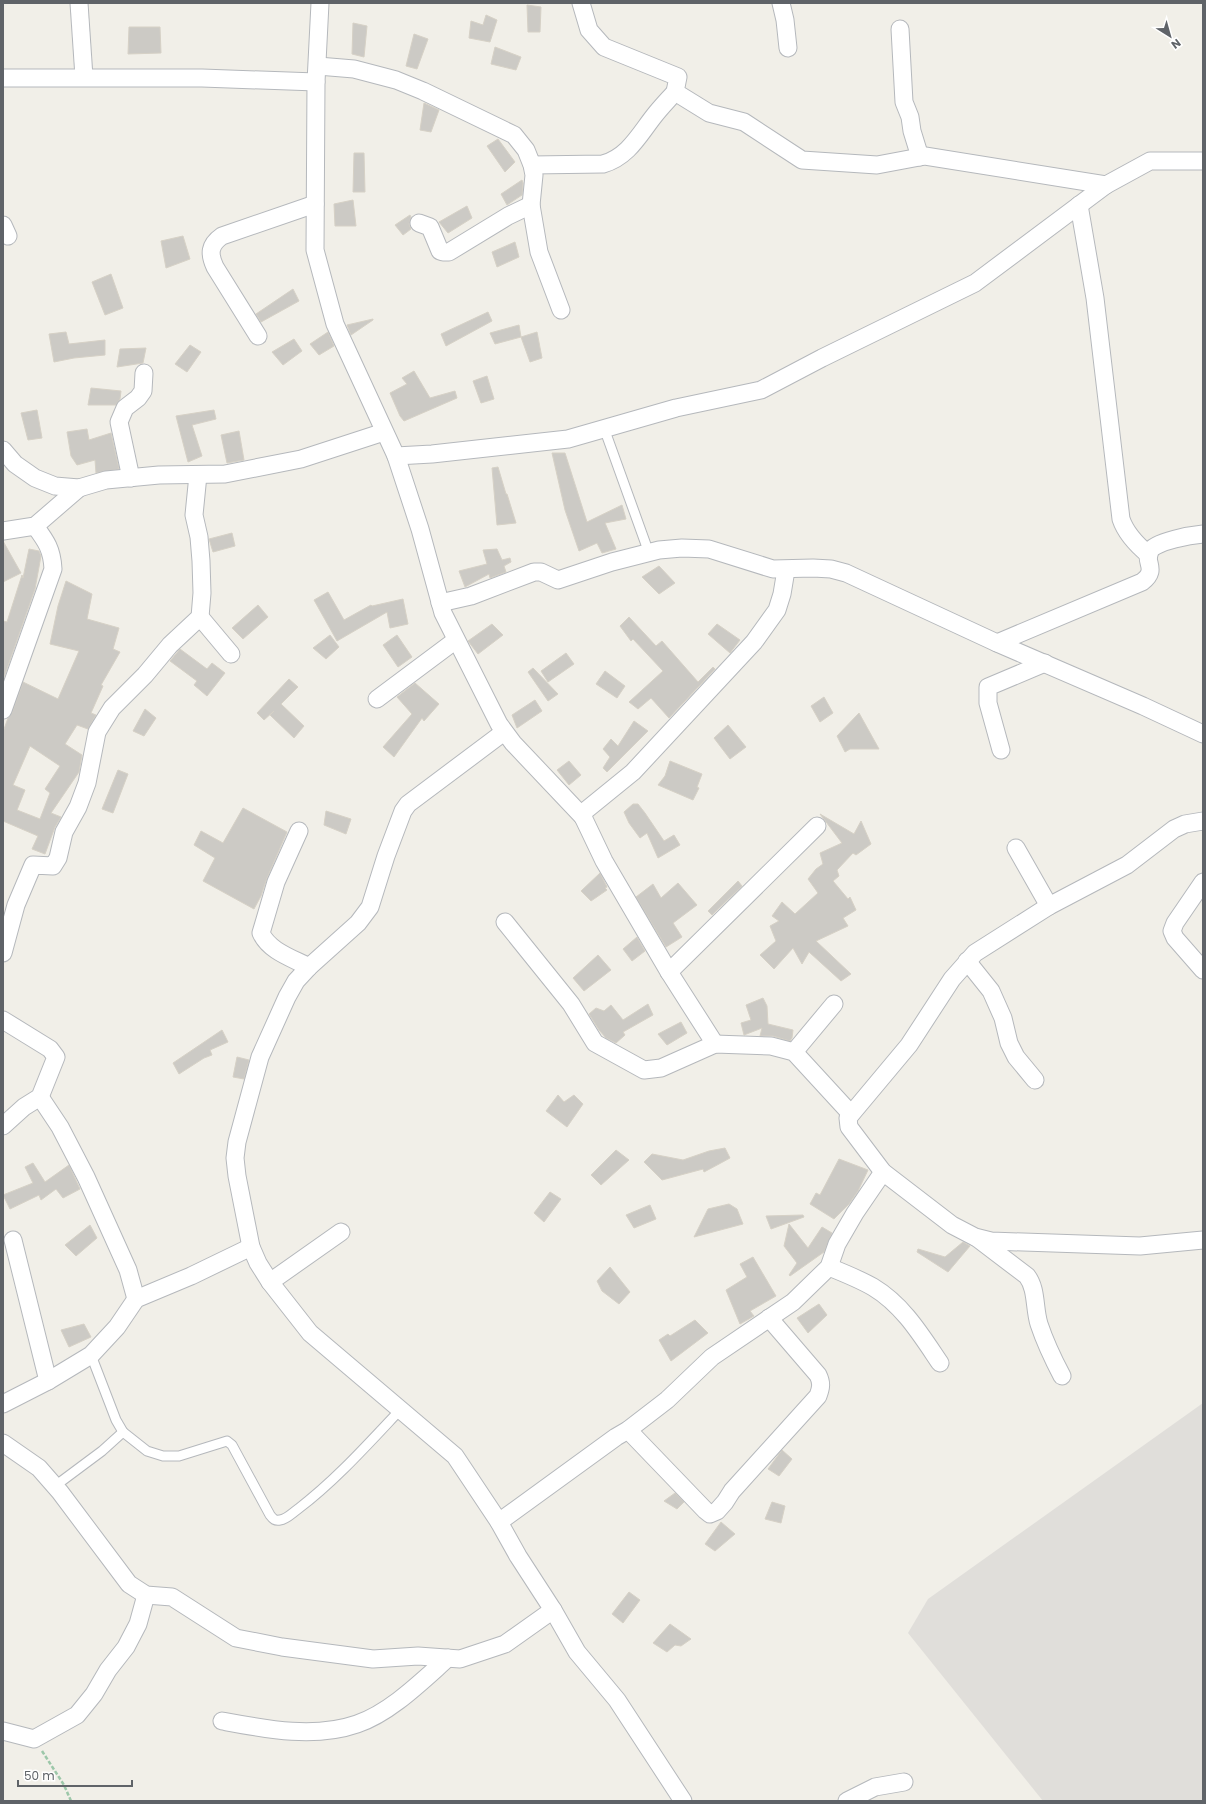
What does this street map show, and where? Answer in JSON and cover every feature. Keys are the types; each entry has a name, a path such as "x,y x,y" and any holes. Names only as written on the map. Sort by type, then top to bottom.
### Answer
{"street":[{"path":"79,3 84,77"},
{"path":"320,3 317,74 315,250 335,324 396,456 420,529 440,603 456,640 504,732 582,817 604,861 669,972 715,1044"},
{"path":"532,165 603,164 612,161 630,148 654,116 675,92 678,77 604,47 588,30 581,3"},
{"path":"782,3 788,48"},
{"path":"900,29 904,102 910,117 912,131 920,157"},
{"path":"3,78 202,78 317,74 354,69 396,80 424,91 514,135 526,150 534,175 531,206 539,252 561,310"},
{"path":"675,92 709,113 744,122 802,160 877,165 925,156 1106,184"},
{"path":"396,456 432,454 568,438 676,408 761,390 822,358 975,283 1106,184 1150,161 1203,161"},
{"path":"258,336 215,267 211,256 211,248 215,241 222,236 315,204"},
{"path":"1079,204 1095,298 1121,519 1124,527 1135,542 1149,555"},
{"path":"419,223 430,227 440,251 449,252 508,216 531,206"},
{"path":"131,478 119,422 125,408 138,398 143,391 144,373"},
{"path":"3,450 16,464 34,478 55,486 79,488 106,480 159,475 225,474 300,459 384,432"},
{"path":"3,954 16,905 33,865 53,866 58,858 64,832 78,807 87,783 97,732 112,708 145,675 170,645 200,617 202,593 201,561 199,537 194,515 198,475"},
{"path":"3,531 35,526 79,488"},
{"path":"3,710 53,568 52,555 48,544 35,526"},
{"path":"997,643 1142,582 1151,572 1149,551 1158,544 1191,535 1203,534"},
{"path":"440,603 471,596 534,572 541,572 558,580 612,562 659,550 695,547 724,553 773,569 831,569 846,573 997,643 1203,734"},
{"path":"582,817 585,811 633,772 754,642 777,610 782,594 786,570"},
{"path":"200,617 231,654"},
{"path":"377,699 456,640"},
{"path":"1001,750 988,703 988,687 1045,663"},
{"path":"504,732 408,804 403,811 386,856 370,907 358,923 309,967 296,981 287,997 260,1057 237,1142 235,1158 237,1176 252,1246 258,1263 270,1282 310,1333 455,1456 499,1522 518,1556 553,1610 577,1652 617,1700 683,1801"},
{"path":"1062,1376 1049,1350 1039,1324 1032,1283 1027,1276 975,1237 952,1225 883,1172 849,1127 848,1118 909,1045 952,979 967,961 985,947 1049,906 1127,865 1174,829 1185,824 1203,821"},
{"path":"669,972 816,826"},
{"path":"299,831 276,882 261,933 264,940 273,948 309,967"},
{"path":"1016,848 1049,906"},
{"path":"1203,882 1175,923 1172,931 1175,938 1203,970"},
{"path":"505,922 571,1004 595,1043 644,1070 661,1068 715,1044 771,1046 794,1052 851,1114"},
{"path":"967,961 991,991 1003,1018 1009,1044 1016,1057 1035,1080"},
{"path":"794,1052 834,1004"},
{"path":"3,1020 50,1050 56,1057 40,1097 24,1107 3,1126"},
{"path":"40,1097 60,1127 86,1177 128,1270 136,1299"},
{"path":"499,1522 616,1437 628,1430 667,1400 712,1357 793,1302 829,1267 840,1238 883,1172"},
{"path":"270,1282 341,1232"},
{"path":"975,1237 991,1241 1140,1246 1203,1240"},
{"path":"14,1240 48,1382"},
{"path":"3,1404 48,1382 91,1355 117,1327 136,1299 191,1276 252,1246"},
{"path":"829,1267 858,1279 888,1297 908,1318 940,1363"},
{"path":"628,1430 705,1510 710,1514 717,1511 732,1491 818,1396 821,1388 821,1381 818,1375 769,1318"},
{"path":"3,1443 39,1468 55,1486 129,1584 146,1595 172,1597 236,1638 282,1648 373,1659 418,1656 460,1659 504,1644 553,1610"},
{"path":"3,1732 34,1739 77,1715 94,1694 108,1670 126,1647 138,1624 146,1595"},
{"path":"222,1721 287,1731 342,1729 359,1724 384,1710 423,1681 448,1658"},
{"path":"847,1801 875,1788 904,1782"}],"lane":[{"path":"604,428 649,552"},
{"path":"91,1355 116,1420 123,1432 147,1450 163,1456 179,1456 227,1441 232,1445 270,1515 274,1519 278,1520 284,1518 310,1499 350,1464 401,1409"},
{"path":"55,1486 102,1451 123,1432"}],"path":[{"path":"34,1739 64,1785 71,1801"}],"shaded area":[{"path":"1203,1403 1203,1801 1043,1801 908,1633 928,1599"}],"building":[{"path":"527,5 541,7 540,32 528,32"},
{"path":"486,15 497,20 490,42 469,38 471,21 483,25"},
{"path":"353,23 367,26 364,57 352,54"},
{"path":"129,27 160,27 161,53 128,54"},
{"path":"414,34 428,39 417,69 406,66"},
{"path":"495,47 521,57 516,70 491,64"},
{"path":"424,103 439,110 431,132 420,130"},
{"path":"498,139 515,162 505,172 487,146"},
{"path":"354,153 364,153 365,192 353,192"},
{"path":"522,180 522,195 507,205 501,194"},
{"path":"353,200 356,226 335,226 334,204"},
{"path":"467,206 472,218 448,233 439,222"},
{"path":"410,215 411,217 409,224 411,229 403,235 395,225"},
{"path":"183,236 190,259 166,268 161,241"},
{"path":"515,242 519,257 497,267 492,252"},
{"path":"111,274 123,308 105,315 92,282"},
{"path":"293,289 299,301 261,322 256,314"},
{"path":"488,312 492,321 446,346 441,334"},
{"path":"373,320 351,335 347,325"},
{"path":"519,325 521,337 495,344 490,333"},
{"path":"66,332 69,344 105,340 105,355 74,358 54,362 49,334"},
{"path":"328,332 334,346 319,355 310,344"},
{"path":"537,332 542,358 530,362 521,337"},
{"path":"294,339 302,351 283,365 272,352"},
{"path":"190,345 201,352 187,372 175,364"},
{"path":"146,348 143,363 117,367 120,349"},
{"path":"414,371 430,398 455,391 457,398 404,421 400,416 390,393 407,384 402,378"},
{"path":"487,376 494,399 481,403 473,381"},
{"path":"91,388 121,391 120,399 116,405 88,405"},
{"path":"37,410 42,438 28,440 21,413"},
{"path":"214,410 216,419 192,425 202,456 188,462 176,416"},
{"path":"87,429 89,440 111,433 119,469 96,473 95,460 77,465 71,456 67,432"},
{"path":"239,431 244,460 227,463 221,435"},
{"path":"552,453 565,453 587,522 622,505 626,519 605,523 616,549 602,553 597,543 579,551 565,510"},
{"path":"498,467 516,523 497,525 492,468"},
{"path":"232,533 235,546 213,552 209,539"},
{"path":"3,541 21,573 3,582"},
{"path":"29,549 39,551 41,556 35,589 3,680 3,621 7,622 22,575 23,578"},
{"path":"497,549 502,560 510,558 511,562 504,566 506,572 490,578 489,574 465,587 459,571 487,564 483,550"},
{"path":"659,566 675,583 659,594 642,577"},
{"path":"66,581 92,594 87,619 119,628 113,649 120,652 101,685 103,686 91,713 96,715 88,729 77,725 65,744 82,755 79,772 51,813 61,817 55,827 45,854 32,849 38,836 3,821 3,732 8,718 12,713 23,682 58,699 79,651 50,644 58,606","holes":["30,746 60,766 45,789 50,793 40,819 17,810 25,790 13,785"]},
{"path":"328,592 344,620 371,605 403,599 408,624 390,628 387,612 337,641 314,600"},
{"path":"258,605 268,617 243,639 232,628"},
{"path":"629,617 656,646 662,641 698,682 713,667 715,669 669,718 651,698 638,709 629,702 663,671 633,639 631,641 620,626"},
{"path":"492,624 503,635 478,654 468,641"},
{"path":"717,624 740,640 730,653 708,634"},
{"path":"330,635 339,647 326,659 313,648"},
{"path":"397,635 412,657 398,667 383,645"},
{"path":"180,649 207,669 212,663 225,673 207,696 194,685 197,681 170,661"},
{"path":"566,653 574,664 548,682 541,671"},
{"path":"533,668 558,694 548,701 528,672"},
{"path":"605,671 625,686 617,698 596,684"},
{"path":"289,679 298,687 281,704 304,726 294,738 270,715 274,711 264,720 257,713"},
{"path":"415,683 439,704 424,721 422,718 394,757 383,747 412,714 397,697"},
{"path":"824,697 833,713 820,722 811,706"},
{"path":"535,700 542,711 517,728 512,715"},
{"path":"145,709 156,718 144,736 133,731"},
{"path":"859,713 879,749 850,749 845,752 837,736"},
{"path":"634,721 648,731 607,772 603,768 610,757 603,749 611,739 618,746"},
{"path":"728,725 746,747 730,759 714,738"},
{"path":"569,761 581,775 569,785 557,770"},
{"path":"670,761 702,774 697,787 699,788 693,800 658,785 665,776"},
{"path":"118,770 128,774 113,813 102,809"},
{"path":"633,804 638,804 664,841 674,835 680,845 658,858 647,833 640,838 629,823 624,812"},
{"path":"243,808 287,832 267,878 261,896 254,909 203,881 215,858 194,845 201,831 223,843"},
{"path":"326,811 351,819 346,834 324,825"},
{"path":"820,814 854,834 861,821 871,844 856,855 853,853 837,870 839,876 833,881 848,899 850,897 856,910 843,918 848,926 816,941 851,974 841,981 809,952 802,964 793,948 774,969 760,955 776,941 770,926 779,921 772,916 782,902 795,914 818,893 808,879 816,869 823,864 820,853 842,843"},
{"path":"600,873 607,890 591,901 581,891"},
{"path":"738,881 742,886 712,915 708,911"},
{"path":"678,883 697,905 673,923 682,937 666,947 636,897 653,884 661,898"},
{"path":"637,937 645,951 632,961 623,949"},
{"path":"598,955 611,970 584,991 573,978"},
{"path":"763,998 767,1006 768,1024 793,1030 790,1041 773,1036 760,1036 762,1028 744,1035 741,1023 751,1020 746,1005"},
{"path":"648,1004 653,1015 623,1032 625,1035 616,1043 606,1038 589,1014 596,1008 604,1011 611,1005 623,1020"},
{"path":"681,1022 687,1033 667,1045 658,1034"},
{"path":"222,1030 228,1042 210,1050 212,1055 204,1058 179,1074 173,1063"},
{"path":"237,1057 249,1060 244,1079 233,1077"},
{"path":"558,1095 564,1102 574,1095 583,1104 567,1127 546,1111"},
{"path":"725,1148 730,1158 704,1172 703,1169 662,1180 644,1162 652,1154 683,1160 709,1151"},
{"path":"616,1150 629,1160 601,1185 591,1175"},
{"path":"839,1159 868,1170 858,1191 849,1204 834,1219 810,1204 816,1193 820,1195"},
{"path":"33,1163 45,1182 69,1165 80,1189 63,1198 56,1189 41,1200 39,1195 10,1209 3,1195 33,1183 25,1167"},
{"path":"550,1192 561,1199 544,1222 534,1213"},
{"path":"729,1204 737,1209 743,1224 694,1237 708,1209"},
{"path":"650,1205 656,1219 634,1228 626,1215"},
{"path":"803,1215 804,1217 771,1229 766,1216"},
{"path":"789,1224 808,1248 822,1227 832,1233 824,1252 790,1276 789,1275 797,1263 784,1246"},
{"path":"90,1225 97,1238 76,1256 65,1245"},
{"path":"963,1242 970,1246 948,1272 917,1252 918,1249 945,1257"},
{"path":"753,1257 776,1296 750,1311 754,1316 740,1324 726,1290 747,1277 740,1264"},
{"path":"610,1267 630,1292 619,1304 602,1291 597,1281"},
{"path":"819,1304 827,1315 808,1333 797,1318"},
{"path":"695,1320 708,1333 671,1361 659,1340 668,1334 670,1336"},
{"path":"84,1324 91,1337 69,1347 61,1330"},
{"path":"782,1450 792,1459 779,1476 768,1469"},
{"path":"675,1493 684,1502 677,1509 664,1501"},
{"path":"772,1502 785,1506 781,1523 765,1519"},
{"path":"721,1522 735,1534 715,1551 705,1544"},
{"path":"629,1592 640,1600 623,1623 612,1614"},
{"path":"670,1624 691,1639 681,1646 675,1645 667,1652 653,1643"}]}
